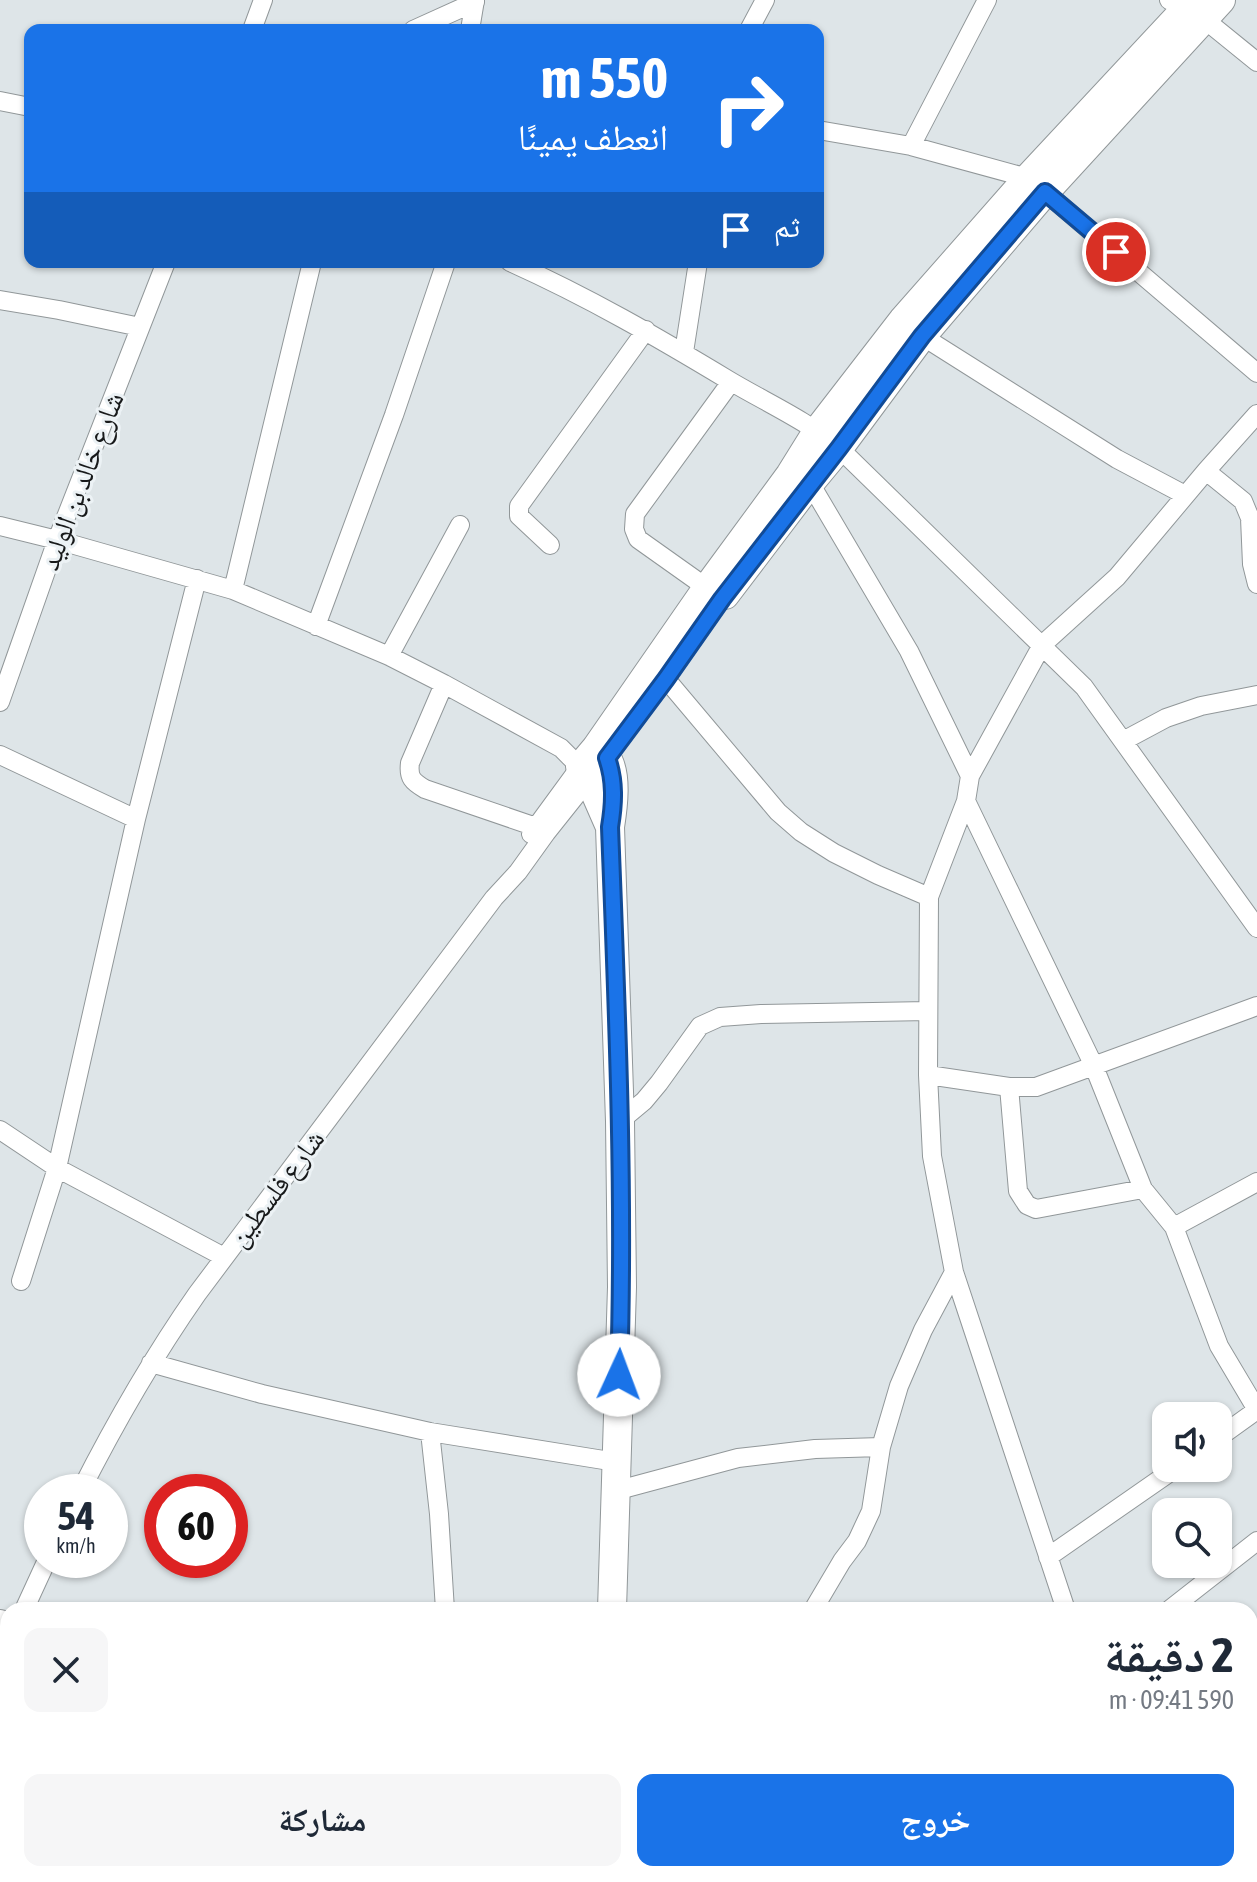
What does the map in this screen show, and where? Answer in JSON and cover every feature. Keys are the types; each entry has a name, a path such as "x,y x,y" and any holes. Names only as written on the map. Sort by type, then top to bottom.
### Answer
{"main road":[{"path":"587,760 666,679 810,483 829,439 903,320 1036,185 1195,5"},
{"path":"587,760 790,475 829,439 922,336 1036,185"},
{"path":"587,760 613,782 610,827 622,1287 612,1602"}],"street":[{"path":"254,24 263,0"},
{"path":"752,24 765,0"},
{"path":"911,146 987,0"},
{"path":"426,24 475,1"},
{"path":"471,24 475,1"},
{"path":"1195,5 1257,62"},
{"path":"0,101 24,106"},
{"path":"824,131 911,146 1036,185 1257,373"},
{"name":"شارع خالد بن الوليد","path":"0,702 57,540 164,268"},
{"path":"233,590 311,268"},
{"path":"316,626 394,415 444,268"},
{"path":"524,268 646,330 829,439 1084,687 1257,928"},
{"path":"684,352 697,268"},
{"path":"0,300 140,327"},
{"path":"550,545 519,516 519,506 646,330"},
{"path":"922,336 1117,459 1185,495"},
{"path":"707,588 638,539 634,529 635,514 731,382"},
{"path":"1063,1602 954,1272 932,1156 928,1075 929,897 966,801 970,776 1042,645 1117,577 1257,414"},
{"path":"1206,471 1243,501 1250,518 1252,564 1257,584"},
{"path":"810,483 909,651 970,776"},
{"path":"389,656 460,525"},
{"path":"0,526 233,590 389,656 587,760"},
{"path":"21,1281 57,1168 136,819 197,579"},
{"path":"666,679 778,812 801,832 834,853 929,897"},
{"path":"444,684 410,763 413,782 425,789 536,827"},
{"path":"1123,741 1166,718 1201,706 1257,695"},
{"path":"0,755 136,819"},
{"name":"شارع فلسطين","path":"494,898 536,827 587,760"},
{"name":"شارع فلسطين","path":"89,1474 151,1363 224,1257 494,898 518,872 546,833 587,760"},
{"path":"966,801 1093,1064 1143,1189 1174,1227 1219,1346 1257,1410 1232,1428"},
{"path":"928,1075 1009,1087 1036,1087 1257,1006"},
{"path":"620,1121 644,1101 700,1026 720,1017 928,1011"},
{"path":"1009,1087 1018,1191 1027,1205 1036,1209 1143,1189"},
{"path":"0,1130 57,1168 224,1257"},
{"path":"1174,1227 1257,1182"},
{"path":"818,1602 857,1541 871,1511 881,1447 899,1386 923,1330 954,1272"},
{"path":"151,1363 262,1394 430,1432 616,1462"},
{"path":"430,1432 444,1602"},
{"path":"615,1491 738,1458 815,1449 881,1447"},
{"path":"1048,1557 1156,1482"},
{"path":"1179,1602 1257,1541"},
{"path":"28,1602 39,1578"}],"route":[{"path":"619,1375 622,1287 620,1121 610,827 614,794 607,758 722,599 922,336 1045,192 1116,252"}]}
